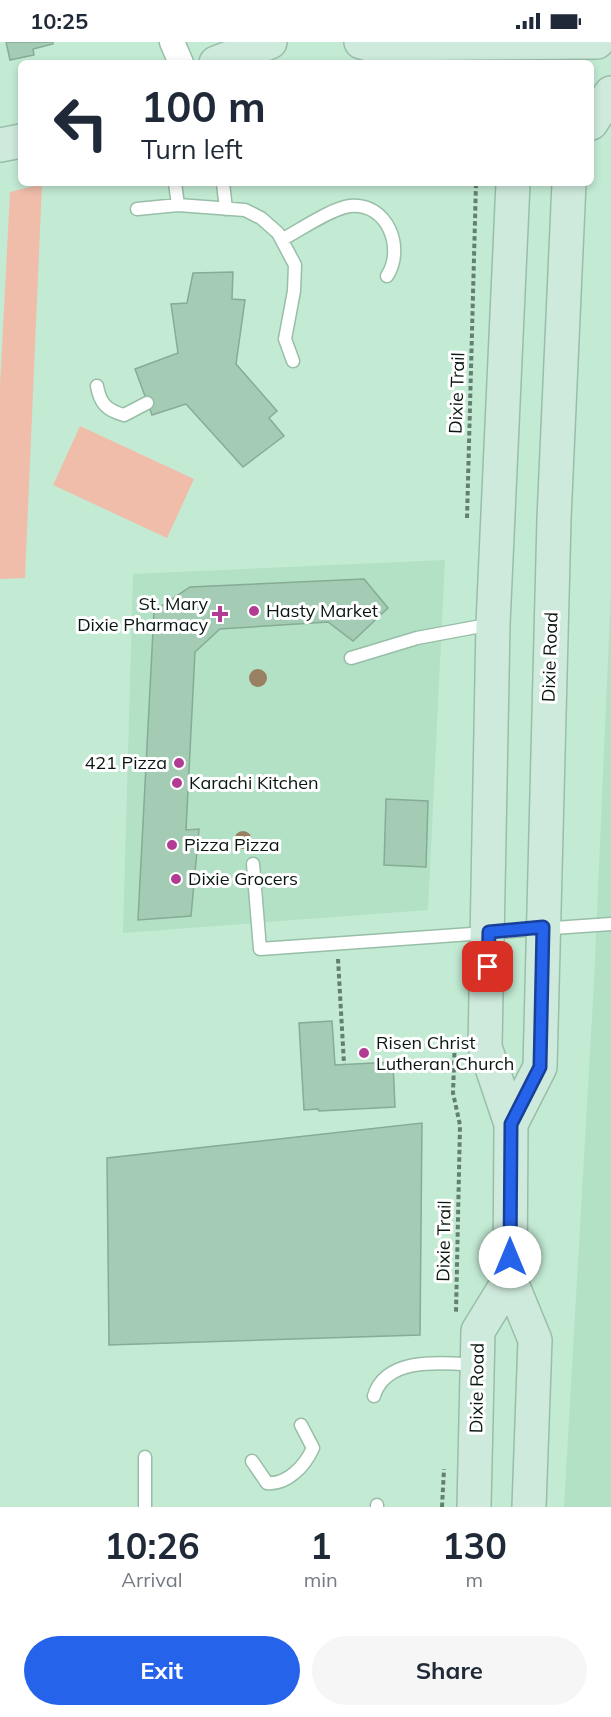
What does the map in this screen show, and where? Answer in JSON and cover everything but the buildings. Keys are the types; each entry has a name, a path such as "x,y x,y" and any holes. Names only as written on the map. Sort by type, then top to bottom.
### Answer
{"main road":[{"path":"224,60 270,42"},
{"path":"361,42 522,50 579,42 597,42"},
{"path":"576,60 579,42"},
{"path":"402,44 438,60"},
{"path":"594,118 611,93"},
{"path":"0,145 18,142"},
{"name":"Dixie Road","path":"513,186 493,624 489,932 485,1047 511,1124 510,1279 535,1340 529,1507"},
{"name":"Dixie Road","path":"511,1124 540,1067 554,531 569,186"},
{"name":"Dixie Road","path":"474,1507 478,1331 510,1279"}],"street":[{"path":"172,42 180,60"}],"lane":[{"path":"176,186 178,205"},
{"path":"223,186 226,208"},
{"path":"137,209 178,205 245,210 261,218 283,239 296,265 294,291 285,339 293,361"},
{"path":"283,239 349,206 364,207 378,215 395,240 396,256 387,276"},
{"path":"96,386 100,400 110,411 124,415 147,403"},
{"path":"351,658 417,638 493,624"},
{"path":"253,864 260,949 543,927 611,924"},
{"path":"374,1396 376,1389 387,1377 423,1363 479,1365"},
{"path":"252,1461 267,1483 278,1484 288,1478 309,1459 314,1448 301,1425"},
{"path":"145,1457 145,1507"}],"path":[{"name":"Dixie Trail","path":"467,527 476,186"},
{"path":"337,944 344,1064"},
{"name":"Dixie Trail","path":"455,1035 453,1093 460,1125 456,1318"},
{"path":"442,1507 445,1463"}],"shaded area":[{"path":"42,186 25,578 0,579 0,386 10,192"},
{"path":"80,426 194,479 167,538 53,485"},
{"path":"445,560 428,910 123,933 133,574"},
{"path":"611,588 611,1507 564,1507 594,982"}],"place":[{"name":"Hasty Market","path":"254,611"},
{"name":"St. Mary Dixie Pharmacy","path":"220,614"},
{"name":"421 Pizza","path":"179,763"},
{"name":"Karachi Kitchen","path":"177,783"},
{"name":"Pizza Pizza","path":"172,845"},
{"name":"Dixie Grocers","path":"176,879"},
{"name":"Risen Christ Lutheran Church","path":"364,1053"}],"route":[{"path":"488,967 489,932 543,927 540,1067 511,1124 510,1257"}]}
